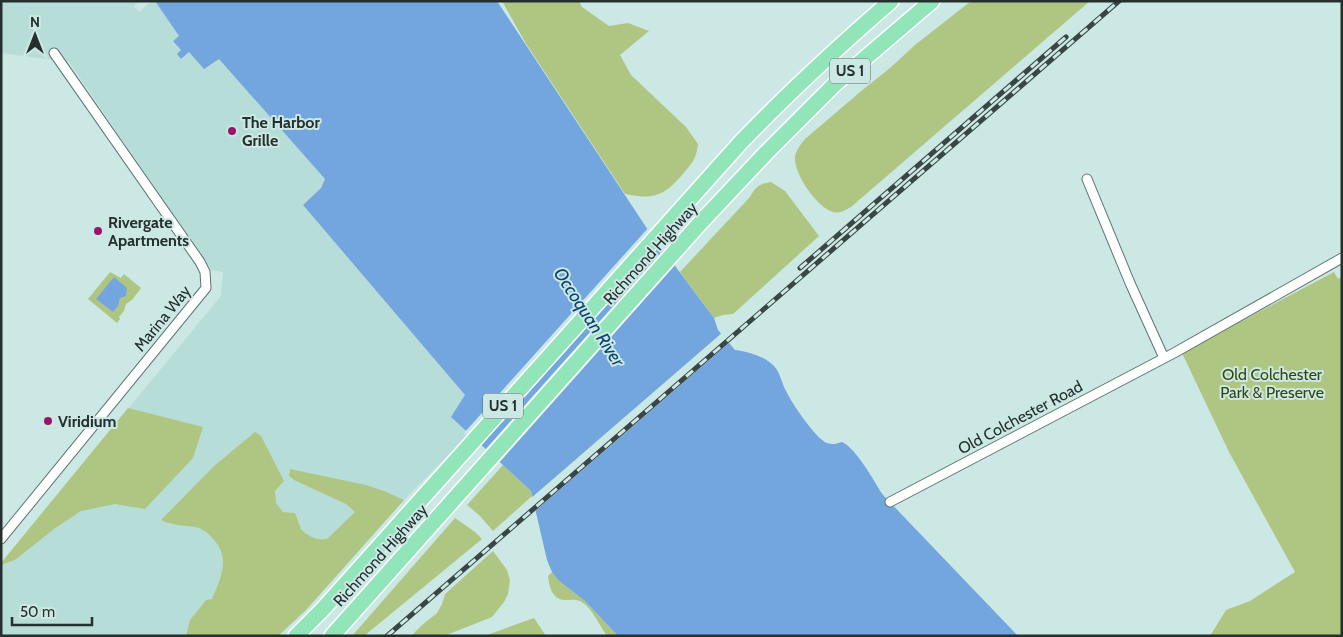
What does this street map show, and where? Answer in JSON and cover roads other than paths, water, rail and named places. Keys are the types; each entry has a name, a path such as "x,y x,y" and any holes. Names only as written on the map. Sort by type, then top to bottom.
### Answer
{"main road":[{"name":"Richmond Highway","path":"296,636 741,142 825,60 891,1"},
{"name":"Richmond Highway","path":"336,630 702,221 766,153 836,84 932,1"}],"street":[{"name":"Marina Way","path":"1,539 206,288 205,272 200,262 54,54"},
{"path":"1087,179 1130,283 1164,358"},
{"name":"Old Colchester Road","path":"890,502 1164,358 1342,258"}],"water":[{"name":"Occoquan River","path":"155,1 497,1 646,227 714,318 718,330 735,350 756,355 774,366 793,403 817,435 829,444 842,442 853,451 883,495 1018,636 618,636 585,601 559,581 552,572 547,560 531,491 451,417 465,395 303,205 321,188 325,179 219,59 204,69 189,52 181,59 177,54 181,50 173,41 179,36"},
{"path":"114,277 127,288 126,296 120,298 118,306 113,312 96,299"}],"railway":[{"path":"387,636 1119,1"},
{"path":"800,268 1066,37"}],"place":[{"name":"The Harbor Grille","path":"232,131"},
{"name":"Rivergate Apartments","path":"98,231"},
{"name":"Viridium","path":"48,421"}],"park label":[{"name":"Old Colchester Park & Preserve","path":"1272,383"}]}
